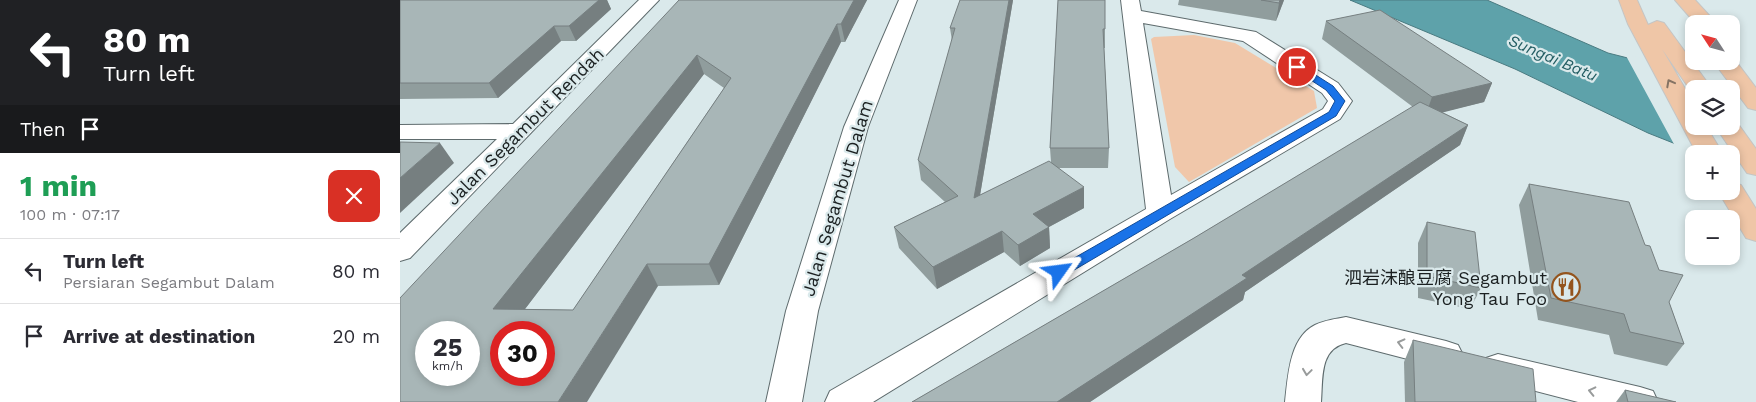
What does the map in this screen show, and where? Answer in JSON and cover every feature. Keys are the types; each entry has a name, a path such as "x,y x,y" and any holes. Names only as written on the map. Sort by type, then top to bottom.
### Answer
{"main road":[{"path":"1628,0 1638,24 1685,110"},
{"path":"1638,0 1694,80"},
{"path":"1682,0 1692,15"},
{"path":"1682,0 1697,15"},
{"path":"1740,60 1756,77"},
{"path":"1731,70 1756,103"},
{"path":"1733,135 1756,167"},
{"path":"1737,200 1756,231"}],"street":[{"name":"Jalan Segambut Rendah","path":"400,251 650,0"},
{"name":"Jalan Segambut Dalam","path":"784,402 802,311 856,128 908,0"},
{"path":"842,402 1160,213 1332,114 1340,101 1330,88 1248,36 1130,8 1160,213"},
{"path":"400,132 518,131"},
{"path":"1303,402 1307,365 1315,343 1327,334 1346,330 1640,402"}],"shaded area":[{"path":"1194,35 1235,43 1314,91 1317,108 1189,182 1175,167 1151,39 1154,37"}],"water":[{"name":"Sungai Batu","path":"1350,0 1487,0 1608,53 1717,80 1685,80 1685,135 1738,135 1734,145 1685,145 1685,148 1648,133 1515,69"},
{"path":"1740,85 1756,88 1740,130"}],"pier":[{"path":"1625,54 1703,75 1730,80 1685,80 1685,135 1740,135 1740,82 1756,85 1756,172 1740,168 1740,145 1685,145 1685,150 1675,146"}],"building":[{"path":"400,0 599,0 569,26 554,26 489,83 400,83"},
{"path":"679,0 854,0 841,24 837,24 709,264 647,264 558,402 400,402 400,298","holes":["697,55 731,78 573,310 493,309"]},
{"path":"960,0 1009,0 974,198 1049,161 1084,187 1033,214 1049,227 1018,245 1002,231 933,267 894,227 958,196 918,160 955,28 950,28"},
{"path":"1058,0 1105,0 1105,29 1103,29 1109,148 1050,148"},
{"path":"1261,0 1280,0 1279,3"},
{"path":"1380,10 1492,83 1432,97 1326,21"},
{"path":"1420,102 1468,125 1242,275 1247,278 1057,402 912,402 1194,238"},
{"path":"400,142 440,143 400,178"},
{"path":"1529,184 1629,202 1645,245 1650,246 1659,270 1683,275 1669,302 1684,344 1630,332 1624,314 1551,298"},
{"path":"1427,222 1475,232 1481,288 1427,276"},
{"path":"1413,340 1533,369 1536,402 1415,402"},
{"path":"1625,390 1676,402 1628,402"}],"place":[{"name":"泗岩沫酿豆腐 Segambut Yong Tau Foo","path":"1566,287"}],"route":[{"path":"1059,272 1332,114 1340,101 1330,88 1297,67"}]}
